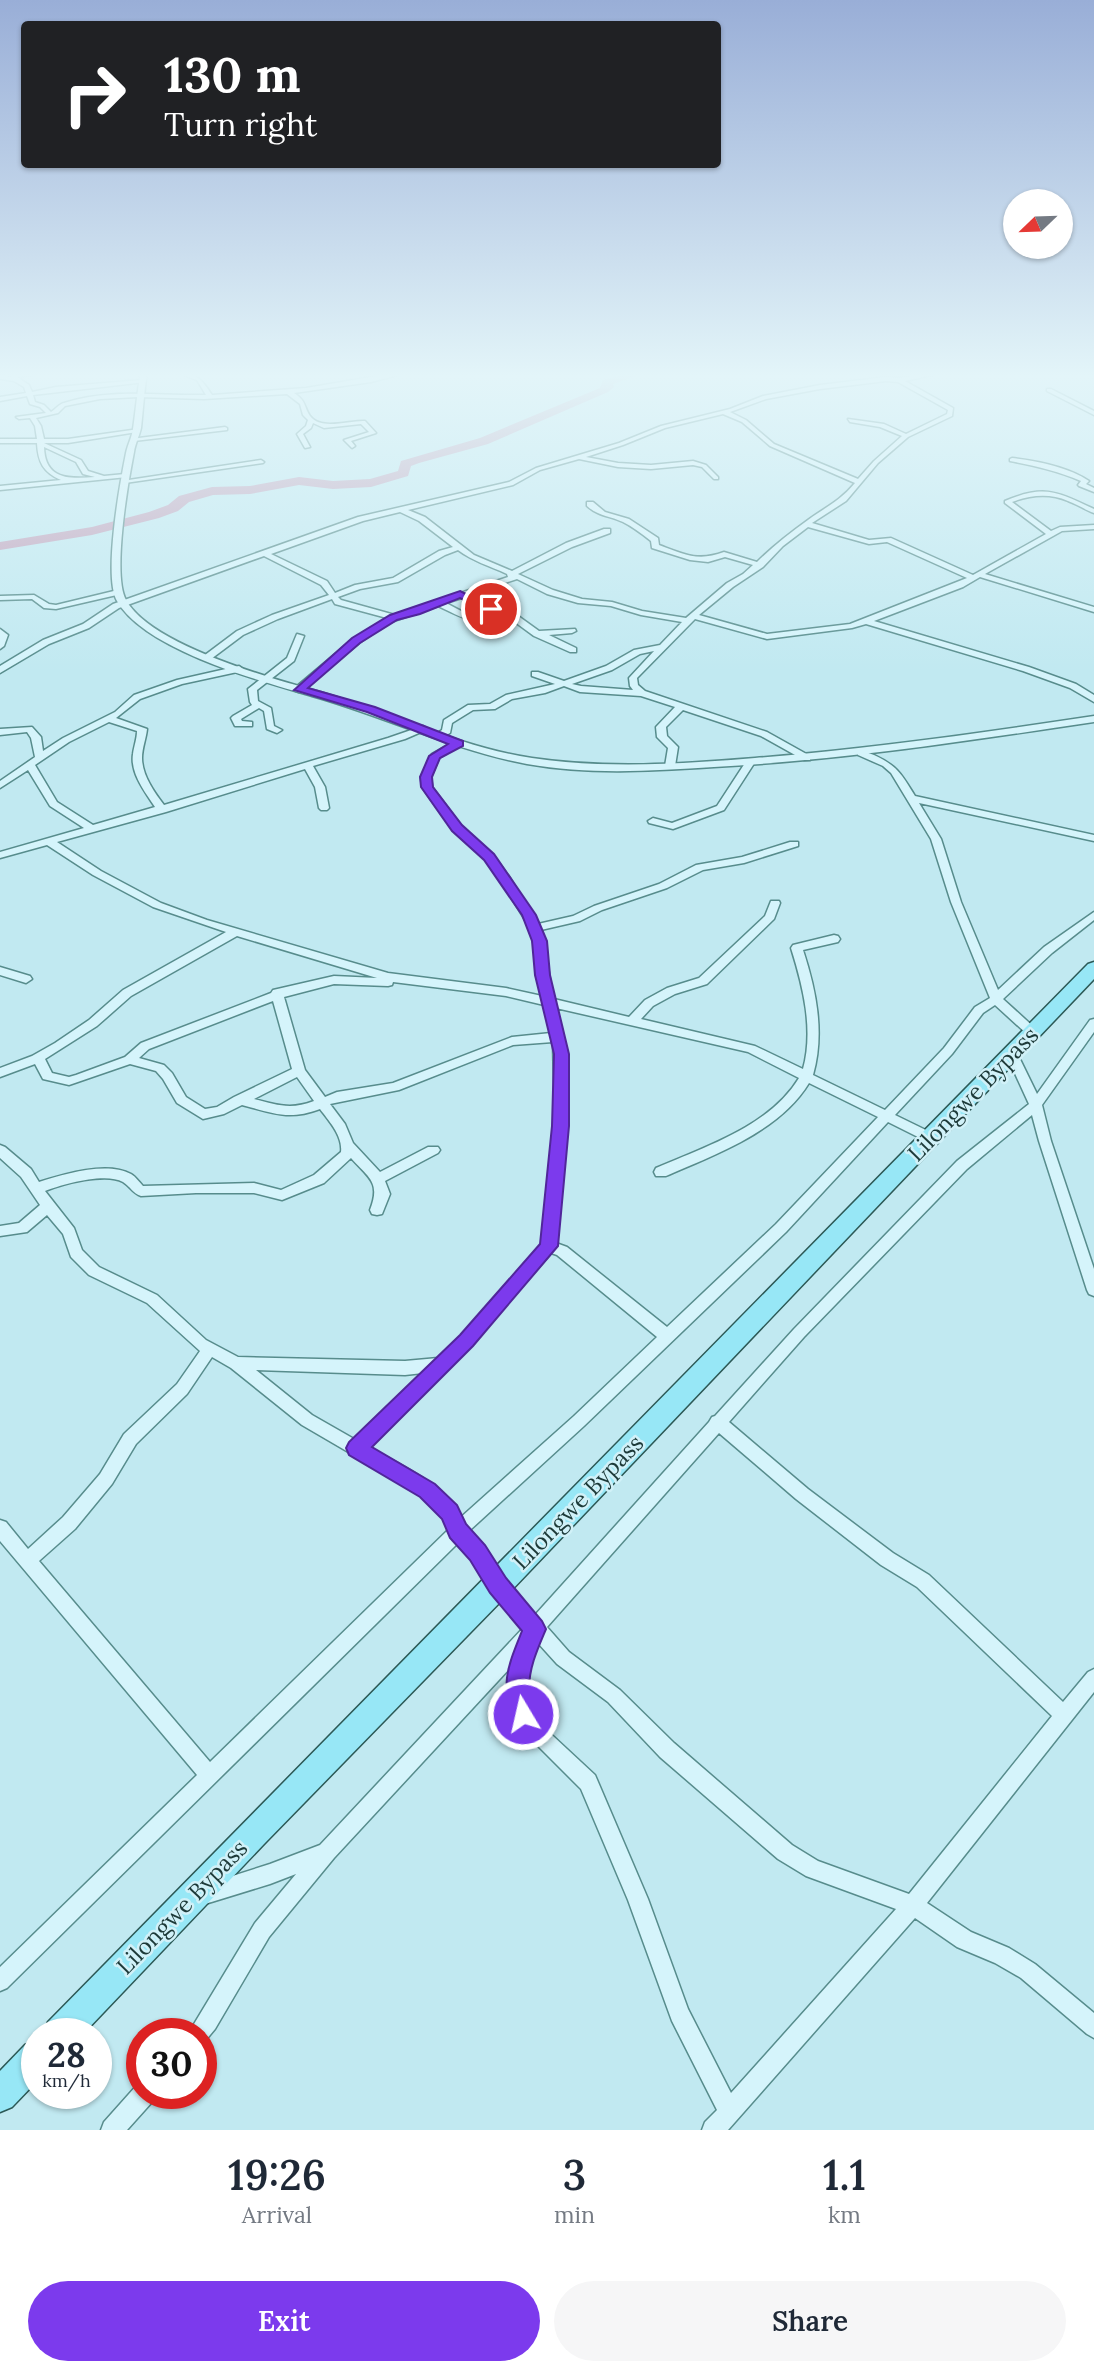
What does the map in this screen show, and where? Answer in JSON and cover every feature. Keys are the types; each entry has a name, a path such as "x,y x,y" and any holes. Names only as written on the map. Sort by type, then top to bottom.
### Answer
{"main road":[{"name":"Lilongwe Bypass","path":"75,2018 498,1586 1094,968"},
{"path":"0,2095 21,2073"}],"street":[{"path":"52,472 78,481"},
{"path":"87,472 125,479 178,472"},
{"path":"126,472 116,577 118,592 123,603 152,628 239,670 371,710 458,743 502,755 563,765 670,766 750,762 861,753 1094,719"},
{"path":"0,670 46,642 86,626 123,603 361,519 511,484 532,472"},
{"path":"710,472 716,478"},
{"path":"836,472 858,482"},
{"path":"642,693 634,686 635,674 691,619 730,585 760,565 780,544 836,506 867,472"},
{"path":"1065,472 1086,481 1081,485 1094,489"},
{"path":"0,488 115,477"},
{"path":"1051,534 1036,526 1031,518 1007,502 1028,493 1050,495 1071,499 1094,511"},
{"path":"590,504 601,514 625,520 655,540 655,546 705,561 724,554 760,565"},
{"path":"398,509 422,519 471,557 487,562 512,576 581,601 612,604 641,613 691,619 767,637 845,628 866,621 953,588 1064,528 1094,527"},
{"path":"807,524 869,542 882,540 896,543 974,576 1094,610"},
{"path":"299,690 356,641 394,617 512,576 569,545 607,531"},
{"path":"208,657 240,632 358,587 395,580 442,553 457,548"},
{"path":"264,553 319,580 338,602 394,617"},
{"path":"0,598 34,597 47,606 55,607 118,592"},
{"path":"460,594 477,604 506,613 531,632 573,650"},
{"path":"439,603 477,620 499,618 506,613"},
{"path":"866,621 1007,663 1073,686 1092,696"},
{"path":"0,631 4,635 0,646"},
{"path":"541,635 572,631"},
{"path":"278,730 270,727 268,710 257,705 252,689 291,659 300,636"},
{"path":"439,736 447,731 447,723 471,707 495,706 509,697 563,685 609,668 637,652 664,646"},
{"path":"0,655 9,664"},
{"path":"609,668 635,674"},
{"path":"0,785 66,740 109,719 131,700 164,687 239,670"},
{"path":"535,674 585,690 642,693 682,705 772,738 807,758"},
{"path":"249,724 238,724 236,718 257,705"},
{"path":"670,766 673,747 662,737 661,727 682,705"},
{"path":"109,719 142,729 137,758 162,810"},
{"path":"0,732 29,729 36,737 40,758"},
{"path":"0,855 162,810 423,729"},
{"path":"356,1448 466,1341 549,1246 561,1126 561,1054 558,1037 542,975 542,954 535,928 489,857 457,828 427,787 426,777 435,756 458,743"},
{"path":"861,753 895,771 936,839 956,902 996,999 1032,1032"},
{"path":"653,821 673,826 721,808 750,762"},
{"path":"308,765 320,787 324,808"},
{"path":"31,766 48,797 57,807 79,818 91,829"},
{"path":"911,798 1094,838"},
{"path":"48,841 97,873 158,905 235,932 387,977 506,992 751,1049 931,1138"},
{"path":"535,928 576,919 663,886 700,867 744,860 794,845"},
{"path":"632,1021 649,1003 671,991 703,981 770,917 775,902"},
{"path":"0,1981 458,1531 579,1421 781,1228 948,1051 979,1010 996,999 1048,950 1094,915"},
{"path":"0,1073 36,1059 93,1023 127,993 235,932"},
{"path":"661,1172 733,1140 790,1098 807,1075 813,1034 808,982 797,948 834,939"},
{"path":"0,971 26,979"},
{"path":"36,1059 47,1076 69,1081 129,1060 145,1046 208,1023 277,993 334,980 414,981"},
{"path":"277,993 299,1071 324,1102 348,1146 378,1179 383,1194 377,1210"},
{"path":"210,2018 262,1930 327,1851 534,1629 717,1422 962,1165 1036,1105 1094,1023"},
{"path":"238,1100 293,1112 352,1093 396,1087 512,1041 558,1037"},
{"path":"1012,1054 1036,1105 1045,1141 1092,1277 1094,1290"},
{"path":"129,1060 160,1068 168,1076 180,1101 203,1114 220,1111 299,1071"},
{"path":"37,1188 76,1177 115,1176 128,1178 141,1191 254,1188 282,1195 319,1179 347,1154 348,1146"},
{"path":"0,1150 26,1173 37,1188 69,1232 82,1262 106,1279 152,1299 209,1349 236,1363 307,1420 428,1490 449,1512 458,1531 477,1552 498,1586 534,1629 563,1658 614,1696 667,1750 785,1852 813,1869 912,1905 964,1940 1002,1955 1028,1971 1094,2027"},
{"path":"378,1179 433,1150"},
{"path":"0,1231 22,1228 49,1206"},
{"path":"549,1246 562,1251 666,1335"},
{"path":"27,1561 68,1523 106,1479 130,1440 182,1389 209,1349"},
{"path":"236,1363 405,1368 438,1366"},
{"path":"717,1422 802,1494 887,1559 923,1581 1064,1715"},
{"path":"0,1528 209,1775"},
{"path":"534,1629 519,1667 517,1692 523,1714 533,1729 588,1782 643,1910 678,2014 729,2111"},
{"path":"713,2130 912,1905 1094,1678"},
{"path":"190,1899 270,1874 327,1851"},
{"path":"112,2130 131,2109"}],"waterway":[{"path":"0,546 92,531 154,515 173,508 184,499 212,491 250,490 299,481 333,485 371,483 404,472"}],"route":[{"path":"491,609 460,594 416,612 394,617 356,641 299,690 371,710 458,743 435,756 426,777 427,787 457,828 471,844 489,857 516,893 535,928 542,954 542,975 561,1054 559,1062 562,1083 561,1126 549,1246 466,1341 356,1448 428,1490 449,1512 458,1531 477,1552 498,1586 534,1629 519,1667 517,1692 523,1714"}]}
